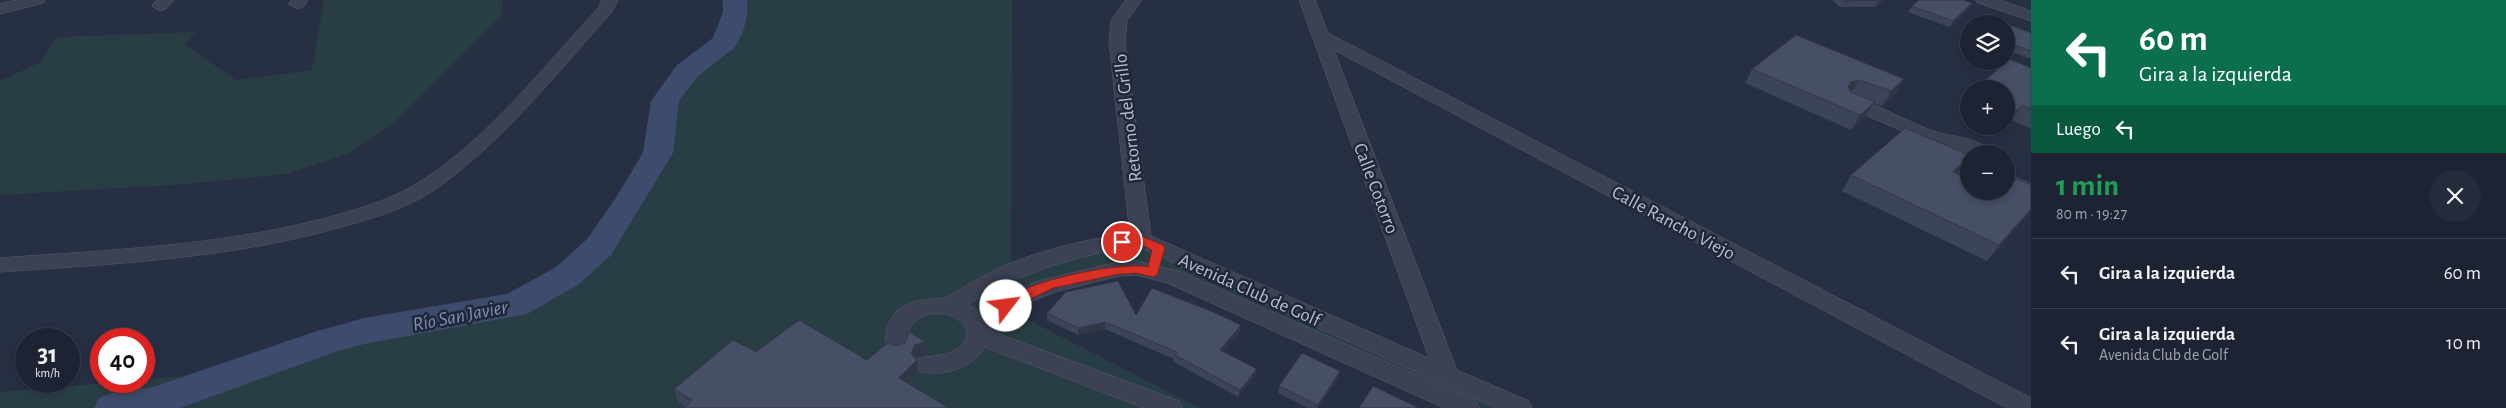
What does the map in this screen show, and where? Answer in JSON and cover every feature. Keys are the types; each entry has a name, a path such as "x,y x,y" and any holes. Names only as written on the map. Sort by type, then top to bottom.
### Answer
{"street":[{"path":"6,5 37,0"},
{"path":"0,264 172,252 231,245 302,231 366,214 424,188 482,144 606,9 610,0"},
{"name":"Retorno del Grillo","path":"1134,0 1119,20 1118,42 1150,244"},
{"name":"Calle Cotorro","path":"1307,0 1448,377"},
{"path":"1984,0 2028,11"},
{"path":"2006,0 2028,11"},
{"name":"Calle Rancho Viejo","path":"1320,36 2028,408"},
{"path":"1850,102 1933,137 1965,145"},
{"path":"1933,137 1960,155"},
{"path":"2015,177 2031,180"},
{"path":"898,348 896,334 900,323 908,314 927,307 947,305 1012,272 1042,260 1106,245 1150,244 1153,272"},
{"name":"Avenida Club de Golf","path":"1150,244 1520,408"},
{"path":"1106,245 1119,270"},
{"name":"Avenida Club de Golf","path":"926,365 941,366 955,362 967,355 975,346 978,330 1020,297 1050,284 1136,268 1173,277 1467,408"},
{"path":"947,305 966,312 978,330 1170,408"}],"green space":[{"path":"324,0 503,0 501,16 396,121 348,154 287,174 186,184 0,195 0,81 41,62 57,37 195,32 185,45 236,80 312,70"},
{"path":"722,0 1012,0 1011,272 1141,240 1520,408 1467,408 1136,268 1050,285 1013,312 1200,408 0,408 0,392 80,393 80,385 90,384 90,393 155,393 155,378 206,374 311,341 381,315 424,310 508,293 577,255 622,194 644,149 651,112 661,88 711,40 723,12"}],"building":[{"path":"1843,0 1879,0 1843,1"},
{"path":"1919,0 1963,0 1972,3 1953,21 1912,6"},
{"path":"2015,27 2031,33 2031,51 2015,45"},
{"path":"1796,35 1904,79 1891,91 1859,80 1851,82 1848,87 1851,92 1875,102 1860,115 1752,69"},
{"path":"2015,61 2031,68 2031,109 2022,105 2015,112 2015,80 1986,80 1997,70 2015,70"},
{"path":"1905,128 1960,151 1960,165 1953,172 1960,175 1960,200 2015,200 2015,181 2017,179 2031,185 2031,209 1999,245 1851,175"},
{"path":"1118,281 1136,315 1152,288 1241,325 1220,350 1257,369 1240,390 1175,355 1177,352 1105,322 1078,328 1047,313 1066,292"},
{"path":"799,320 867,360 887,343 896,346 905,343 909,332 926,342 915,345 911,353 917,360 899,378 949,408 684,408 692,400 674,389 733,340 756,352"},
{"path":"1302,353 1340,371 1318,405 1279,386"},
{"path":"1373,386 1419,408 1359,408"}],"waterway":[{"name":"Río San Javier","path":"113,408 154,402 327,341 364,331 515,305 567,276 599,247 628,204 658,153 665,101 687,71 725,42 736,13 735,0"}],"route":[{"path":"1006,306 1020,297 1050,284 1136,268 1153,272 1159,248 1141,240 1122,242"}]}
